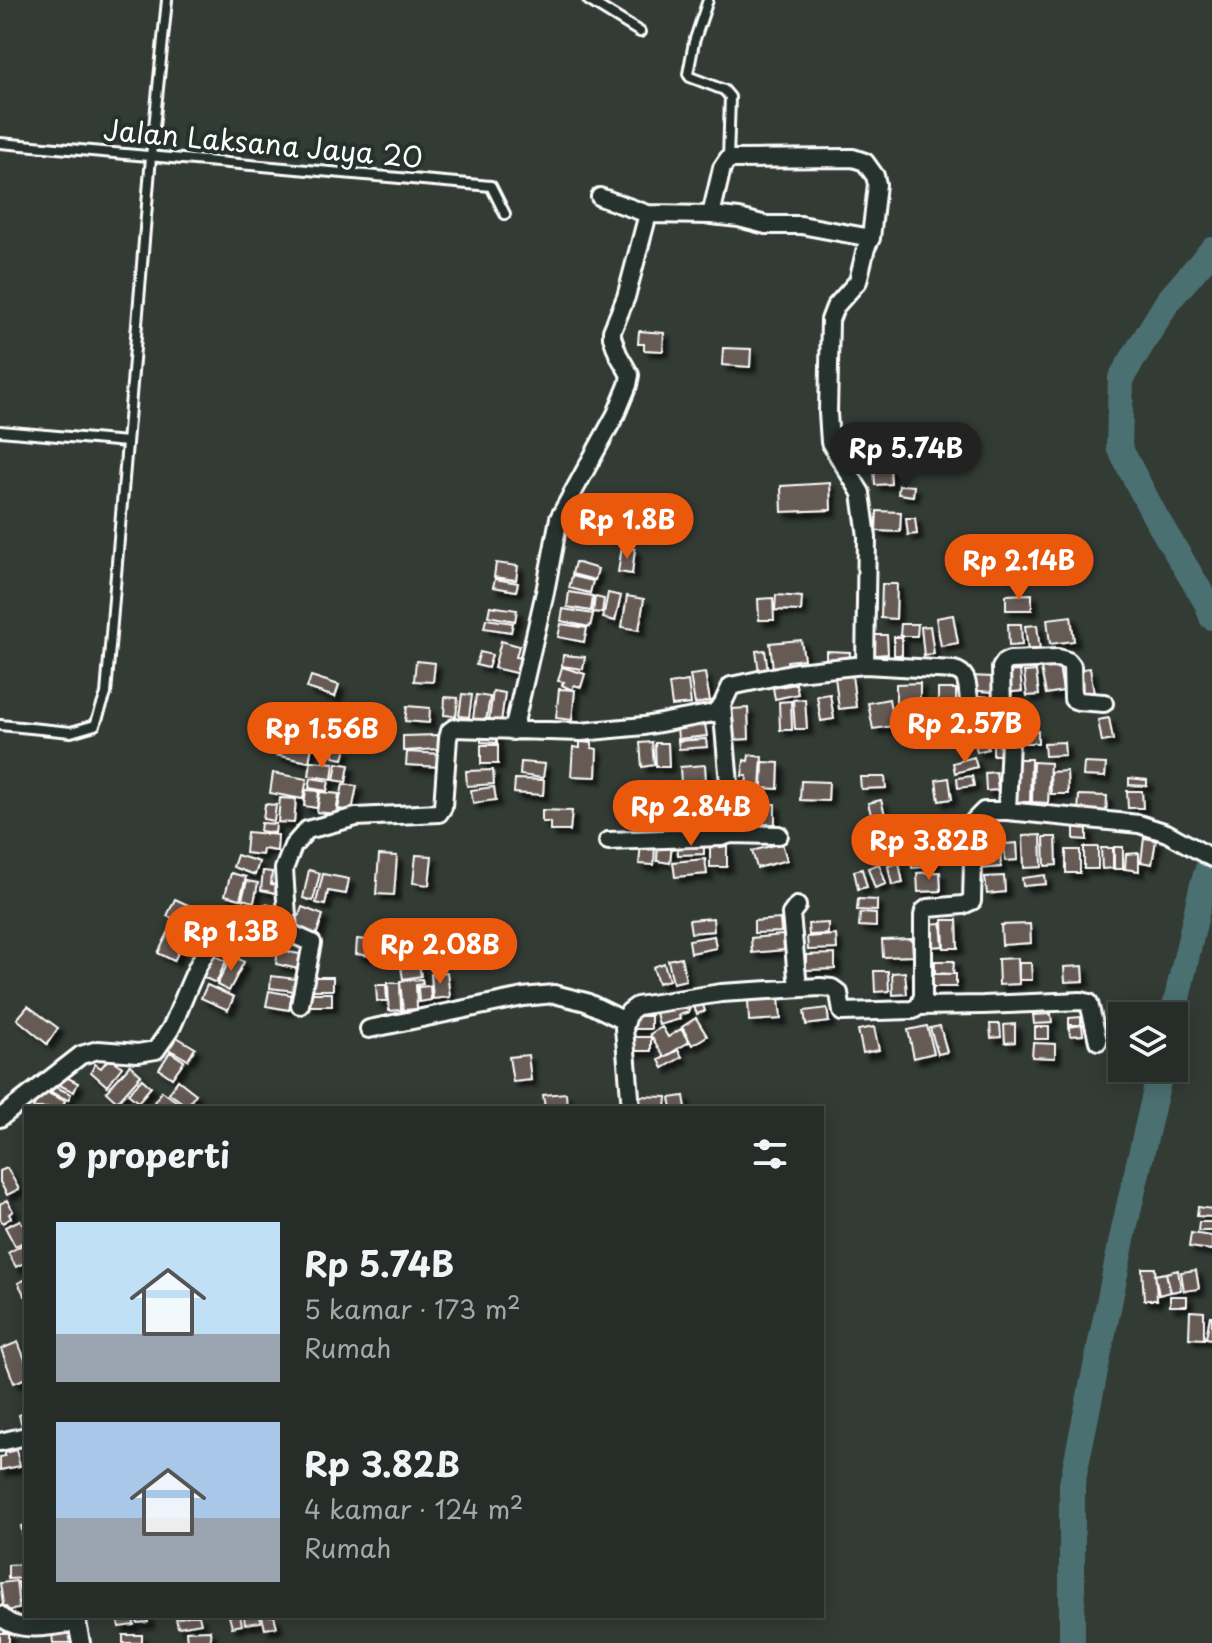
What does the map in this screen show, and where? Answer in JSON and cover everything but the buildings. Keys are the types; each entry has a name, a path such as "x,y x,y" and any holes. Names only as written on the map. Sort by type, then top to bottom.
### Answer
{"street":[{"path":"711,215 722,168 728,159 860,159 875,176 877,184 871,238 858,281 835,307 830,320 828,413 830,442 861,493 864,511 867,537 865,665"},
{"path":"600,197 648,214 739,218 766,225 801,225 871,238"},
{"path":"513,731 559,518 616,414 628,385 630,375 618,354 612,331 626,297 648,214"},
{"path":"1002,708 1001,668 1010,660 1058,658 1068,661 1072,666 1073,699 1104,703"},
{"path":"0,1118 81,1055 98,1050 138,1053 156,1050 171,1028 199,963 216,938 271,944 280,942 288,932 284,869 293,846 307,830 356,817 439,813 443,807 448,738 454,728 581,732 644,726 714,713 722,705 731,686 796,672 865,665 962,672 970,704 1002,708 1011,716 1007,811"},
{"path":"722,705 733,828 731,834"},
{"path":"919,1006 923,996 924,911 972,901 974,821 984,811 1139,824 1167,833 1212,858"},
{"path":"608,841 721,837 731,834 779,835"},
{"path":"797,906 791,914 798,988"},
{"path":"288,932 310,941 312,945 300,1005"},
{"path":"631,1106 624,1028 629,1012 637,1006 721,993 832,988 839,993 842,1012 913,1010 919,1006 1081,1001 1089,1003 1098,1041"},
{"path":"369,1029 523,997 554,994 586,1002 625,1021"},
{"path":"0,1442 24,1436"},
{"path":"2,1619 26,1628 83,1619 81,1643"}],"lane":[{"path":"0,725 71,732 95,725 106,694 167,0"},
{"path":"588,0 640,32"},
{"path":"708,0 694,42 688,74 724,90 730,97 728,159"},
{"name":"Jalan Laksana Jaya 20","path":"0,143 491,186 505,214"},
{"path":"0,431 127,442"}],"waterway":[{"path":"1212,250 1168,301 1121,378 1119,447 1212,617"},
{"path":"1176,1002 1212,856"},
{"path":"1072,1643 1072,1484 1158,1082"}]}
